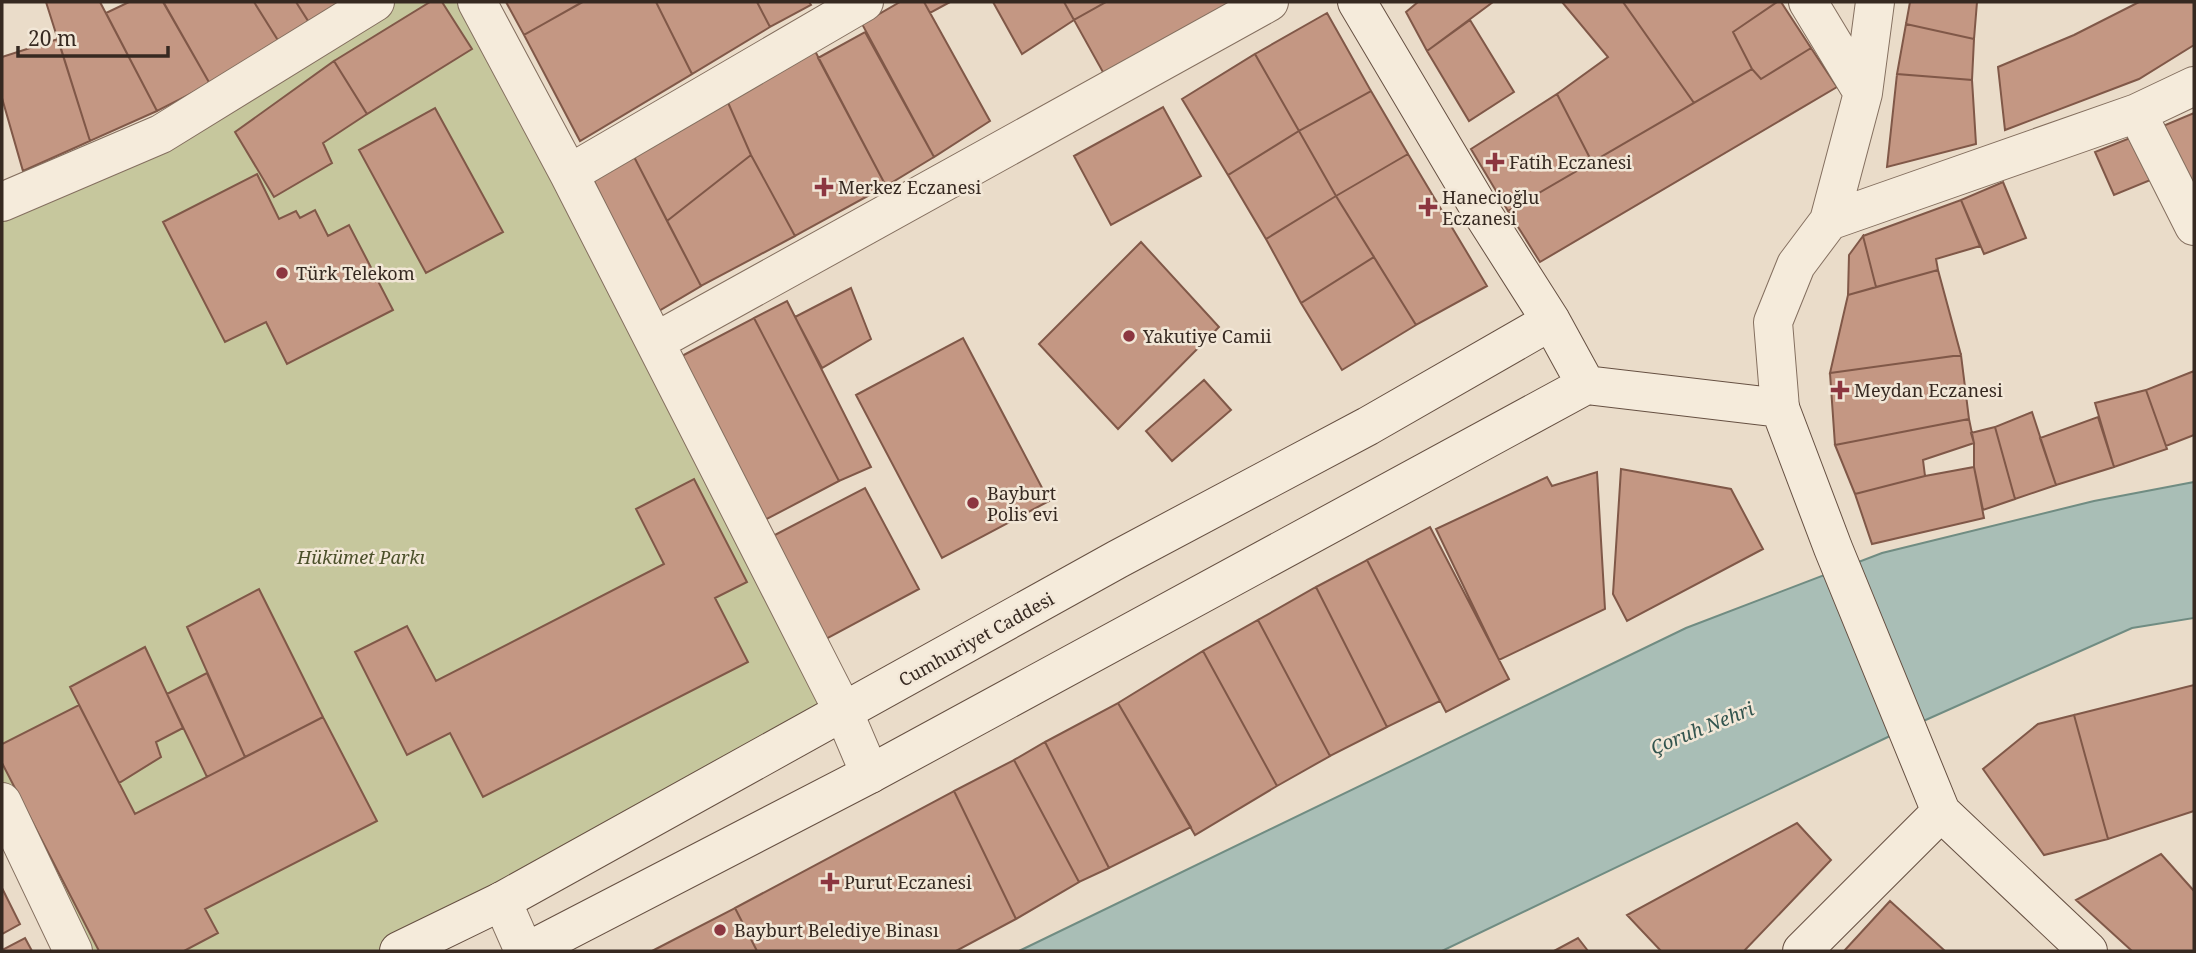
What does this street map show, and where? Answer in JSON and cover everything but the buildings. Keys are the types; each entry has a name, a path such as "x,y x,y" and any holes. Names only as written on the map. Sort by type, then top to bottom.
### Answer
{"street":[{"path":"2,202 161,134 375,2"},
{"path":"477,2 569,174 844,713 870,774"},
{"path":"569,174 864,2"},
{"path":"655,342 1269,2"},
{"path":"1357,2 1586,385"},
{"path":"1808,2 1863,93"},
{"path":"1875,2 1863,93 1829,221 1797,265 1773,322 1780,408 1833,548 1941,812 2088,951"},
{"path":"1829,221 2137,113 2194,86"},
{"path":"2137,113 2194,226"},
{"name":"Cumhuriyet Caddesi","path":"399,951 502,901 1118,559 1368,426 1550,321"},
{"path":"502,901 526,951 870,774 1586,385 1780,408"},
{"path":"2,802 73,951"},
{"path":"1802,951 1941,812"}],"green space":[{"name":"Hükümet Parkı","path":"375,2 477,2 844,713 384,951 70,951 2,816 2,202"}],"water":[{"name":"Çoruh Nehri","path":"2194,482 2194,618 2132,628 1892,735 1442,951 1019,951 1686,628 1882,553 2094,501"}],"place":[{"name":"Fatih Eczanesi","path":"1495,162"},
{"name":"Merkez Eczanesi","path":"824,187"},
{"name":"Hanecioğlu Eczanesi","path":"1428,207"},
{"name":"Türk Telekom","path":"282,273"},
{"name":"Yakutiye Camii","path":"1129,336"},
{"name":"Meydan Eczanesi","path":"1840,390"},
{"name":"Bayburt Polis evi","path":"973,503"},
{"name":"Purut Eczanesi","path":"830,882"},
{"name":"Bayburt Belediye Binası","path":"720,930"}]}
